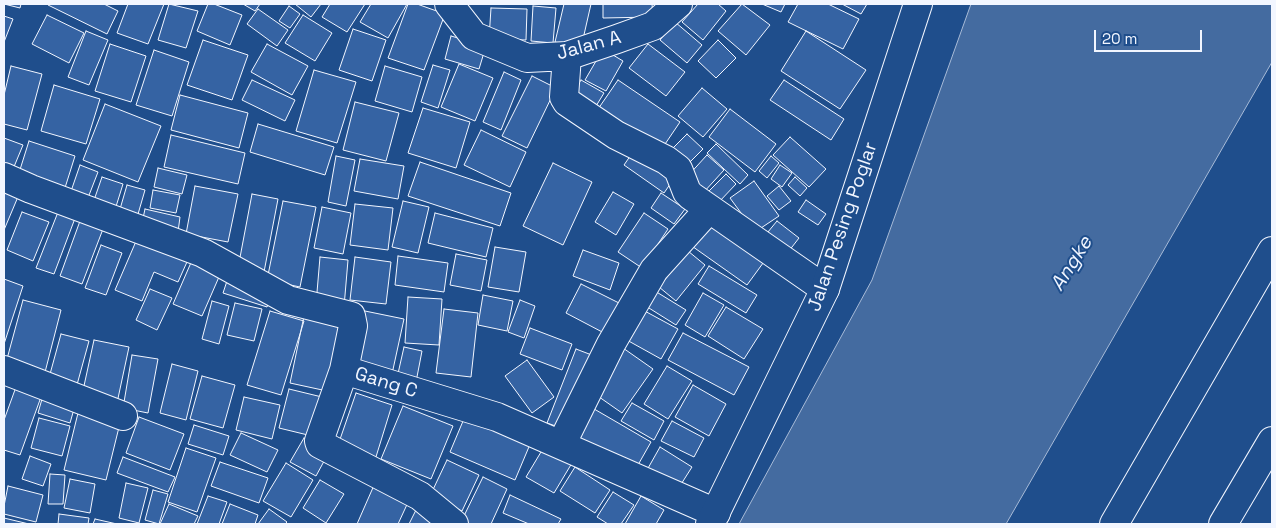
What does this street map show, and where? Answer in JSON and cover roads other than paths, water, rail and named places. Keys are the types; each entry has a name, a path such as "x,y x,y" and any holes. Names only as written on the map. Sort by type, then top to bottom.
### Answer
{"street":[{"name":"Jalan A","path":"449,4 474,36 527,58 567,56 652,26 678,4"},
{"name":"Jalan Pesing Poglar","path":"713,519 825,289 918,4"},
{"path":"567,56 564,97 567,102 616,136 666,160 678,169 687,192 708,209 825,289"},
{"name":"Gang C","path":"4,177 31,189 202,253 288,300 351,316 353,326 344,370 497,417 561,445 713,519"},
{"path":"561,445 612,344 654,270 708,209"},
{"path":"1114,524 1272,251"},
{"path":"4,370 123,416"},
{"path":"344,370 319,441 320,444 420,496 454,524"},
{"path":"1223,524 1272,441"}],"water":[{"name":"Angke","path":"971,4 1272,4 1272,62 1006,524 739,524 872,280"}]}
